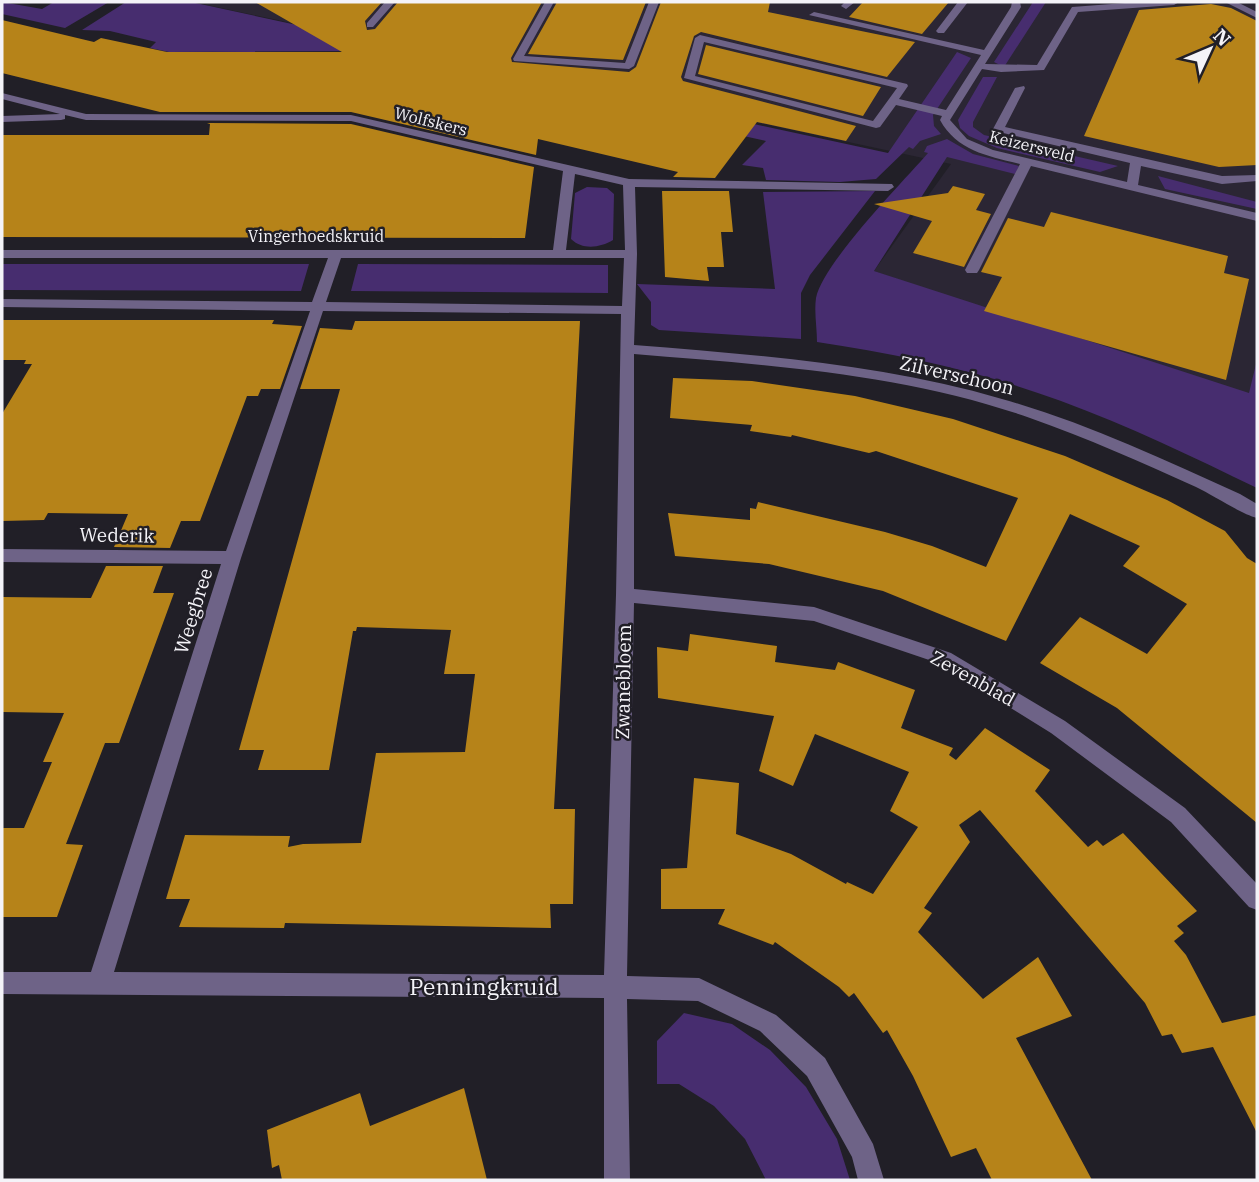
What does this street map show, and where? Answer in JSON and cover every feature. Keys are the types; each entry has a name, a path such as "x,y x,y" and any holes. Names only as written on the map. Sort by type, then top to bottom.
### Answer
{"street":[{"path":"370,25 390,2"},
{"path":"548,2 518,60 629,66 654,2"},
{"path":"942,31 963,2"},
{"path":"894,101 949,114 1016,7 1016,2"},
{"path":"979,66 1001,69 1040,68 1075,9 1174,2"},
{"path":"1230,2 1257,15"},
{"path":"814,15 986,53"},
{"path":"700,38 903,86 894,101 876,125 689,78 700,38"},
{"path":"1020,88 999,129 1222,180 1257,178"},
{"name":"Wolfskers","path":"2,96 86,117"},
{"path":"351,118 357,106"},
{"name":"Keizersveld","path":"949,114 945,120 952,134 965,144 989,153 1257,217"},
{"name":"Wolfskers","path":"2,119 351,118 629,183 888,187"},
{"path":"1132,187 1136,161"},
{"path":"972,270 1027,163"},
{"path":"559,253 569,171"},
{"name":"Zwanebloem","path":"617,1180 615,987 631,254 629,183"},
{"name":"Weegbree","path":"99,984 232,558 336,253"},
{"name":"Vingerhoedskruid","path":"2,254 631,254"},
{"path":"2,303 628,310"},
{"name":"Zilverschoon","path":"628,349 806,363 963,393 1078,428 1234,498 1257,512"},
{"name":"Wederik","path":"2,555 232,558"},
{"name":"Zevenblad","path":"625,595 814,614 944,658 1058,727 1178,815 1257,899"},
{"name":"Penningkruid","path":"2,983 615,987 699,990 768,1023 816,1067 864,1153 871,1180"}],"shaded area":[{"path":"2,2 42,9 54,2 109,2 65,28 2,14"},
{"path":"126,2 191,2 888,153 957,52 971,58 933,115 934,126 941,134 920,141 913,149 909,147 876,179 840,182 766,180 763,168 742,165 766,141 358,51 169,52 150,48 156,42 110,31 82,30"},
{"path":"193,2 1257,2 1257,404 874,271 951,164"},
{"path":"1033,2 1046,2 1004,67 994,62"},
{"path":"983,77 997,77 973,122 973,127 984,135 1118,166 1100,172 997,148 969,136 960,128 958,120"},
{"path":"947,139 973,154 1019,166 1015,174 947,157 874,271 1249,393 1257,360 1257,488 1136,431 1002,381 879,352 817,342 816,298 833,265 865,224 928,153 924,152 927,146"},
{"path":"1158,176 1257,202 1257,209 1165,189"},
{"path":"587,187 607,188 614,194 613,240 602,245 580,245 571,239 575,193"},
{"path":"875,191 810,275 801,293 801,339 659,330 651,325 651,302 637,284 775,289 763,192"},
{"path":"2,264 309,264 301,291 2,290"},
{"path":"358,264 608,265 608,293 351,291"},
{"path":"684,1013 732,1024 770,1050 806,1087 837,1139 850,1180 766,1180 745,1139 714,1106 679,1084 657,1084 657,1041"}],"building":[{"path":"255,2 382,2 365,21 367,30 375,29 398,2 542,2 511,58 512,62 629,72 636,67 661,2 770,2 768,12 915,42 887,77 701,32 694,36 681,77 683,81 856,126 846,141 757,122 715,178 673,177 678,172 538,139 536,155 351,112 160,112 2,73 2,20 94,42 101,38 167,52 342,52"},
{"path":"557,2 646,2 623,60 528,54"},
{"path":"863,2 949,2 922,34 849,17"},
{"path":"1211,4 1231,8 1257,21 1257,165 1219,167 1084,136 1139,10"},
{"path":"706,45 881,87 863,116 698,74"},
{"path":"207,123 351,124 534,167 525,238 2,237 2,135 209,135 210,124"},
{"path":"953,186 985,194 976,210 991,214 964,267 913,253 932,221 874,204 948,193"},
{"path":"662,191 729,191 733,232 721,232 724,267 707,267 709,281 665,277"},
{"path":"1051,212 1228,256 1224,273 1249,279 1226,380 984,311 1002,277 981,272 1008,218 1044,227"},
{"path":"2,320 274,320 272,324 302,326 280,389 261,389 258,396 247,396 200,521 181,521 170,548 114,547 128,514 48,513 44,520 2,521 2,414 32,364 24,364 26,360 2,360"},
{"path":"355,321 580,321 554,809 575,809 573,904 550,904 551,928 285,923 284,928 179,927 190,899 166,899 185,835 290,836 288,847 303,844 361,843 376,753 465,752 475,674 444,674 451,630 357,627 356,631 353,631 329,770 258,770 264,750 239,750 340,389 300,389 320,328 352,330"},
{"path":"673,378 752,381 855,396 953,419 1065,456 1167,500 1225,531 1247,558 1257,564 1257,823 1117,708 1040,663 1080,617 1147,654 1187,604 1123,566 1140,546 1070,514 1006,641 883,591 769,564 675,556 668,513 750,520 750,508 756,509 758,502 885,532 932,546 986,567 1018,498 876,451 869,453 792,435 750,431 752,425 670,418"},
{"path":"106,566 163,566 153,593 174,593 119,743 105,743 66,844 83,845 57,917 2,917 2,828 24,828 52,762 43,762 64,713 2,712 2,597 91,598"},
{"path":"690,634 777,646 775,662 835,670 838,662 915,690 901,728 953,748 949,755 956,760 985,728 1050,770 1035,791 1088,847 1097,840 1103,846 1123,833 1197,911 1177,926 1184,933 1174,941 1186,955 1222,1023 1257,1015 1257,1133 1213,1047 1182,1053 1172,1034 1162,1036 1145,1003 980,810 959,825 970,842 924,908 932,913 918,932 983,999 1038,957 1072,1016 1016,1038 1092,1180 992,1180 976,1148 951,1157 913,1076 887,1030 883,1033 854,993 849,997 775,942 773,945 718,924 725,909 661,909 661,869 687,868 694,778 739,783 736,834 791,854 846,884 847,882 873,894 918,827 890,811 909,772 815,734 793,786 759,771 774,716 658,698 657,647 688,651"},
{"path":"464,1088 487,1180 282,1180 279,1165 272,1168 267,1130 360,1093 370,1126"}]}
